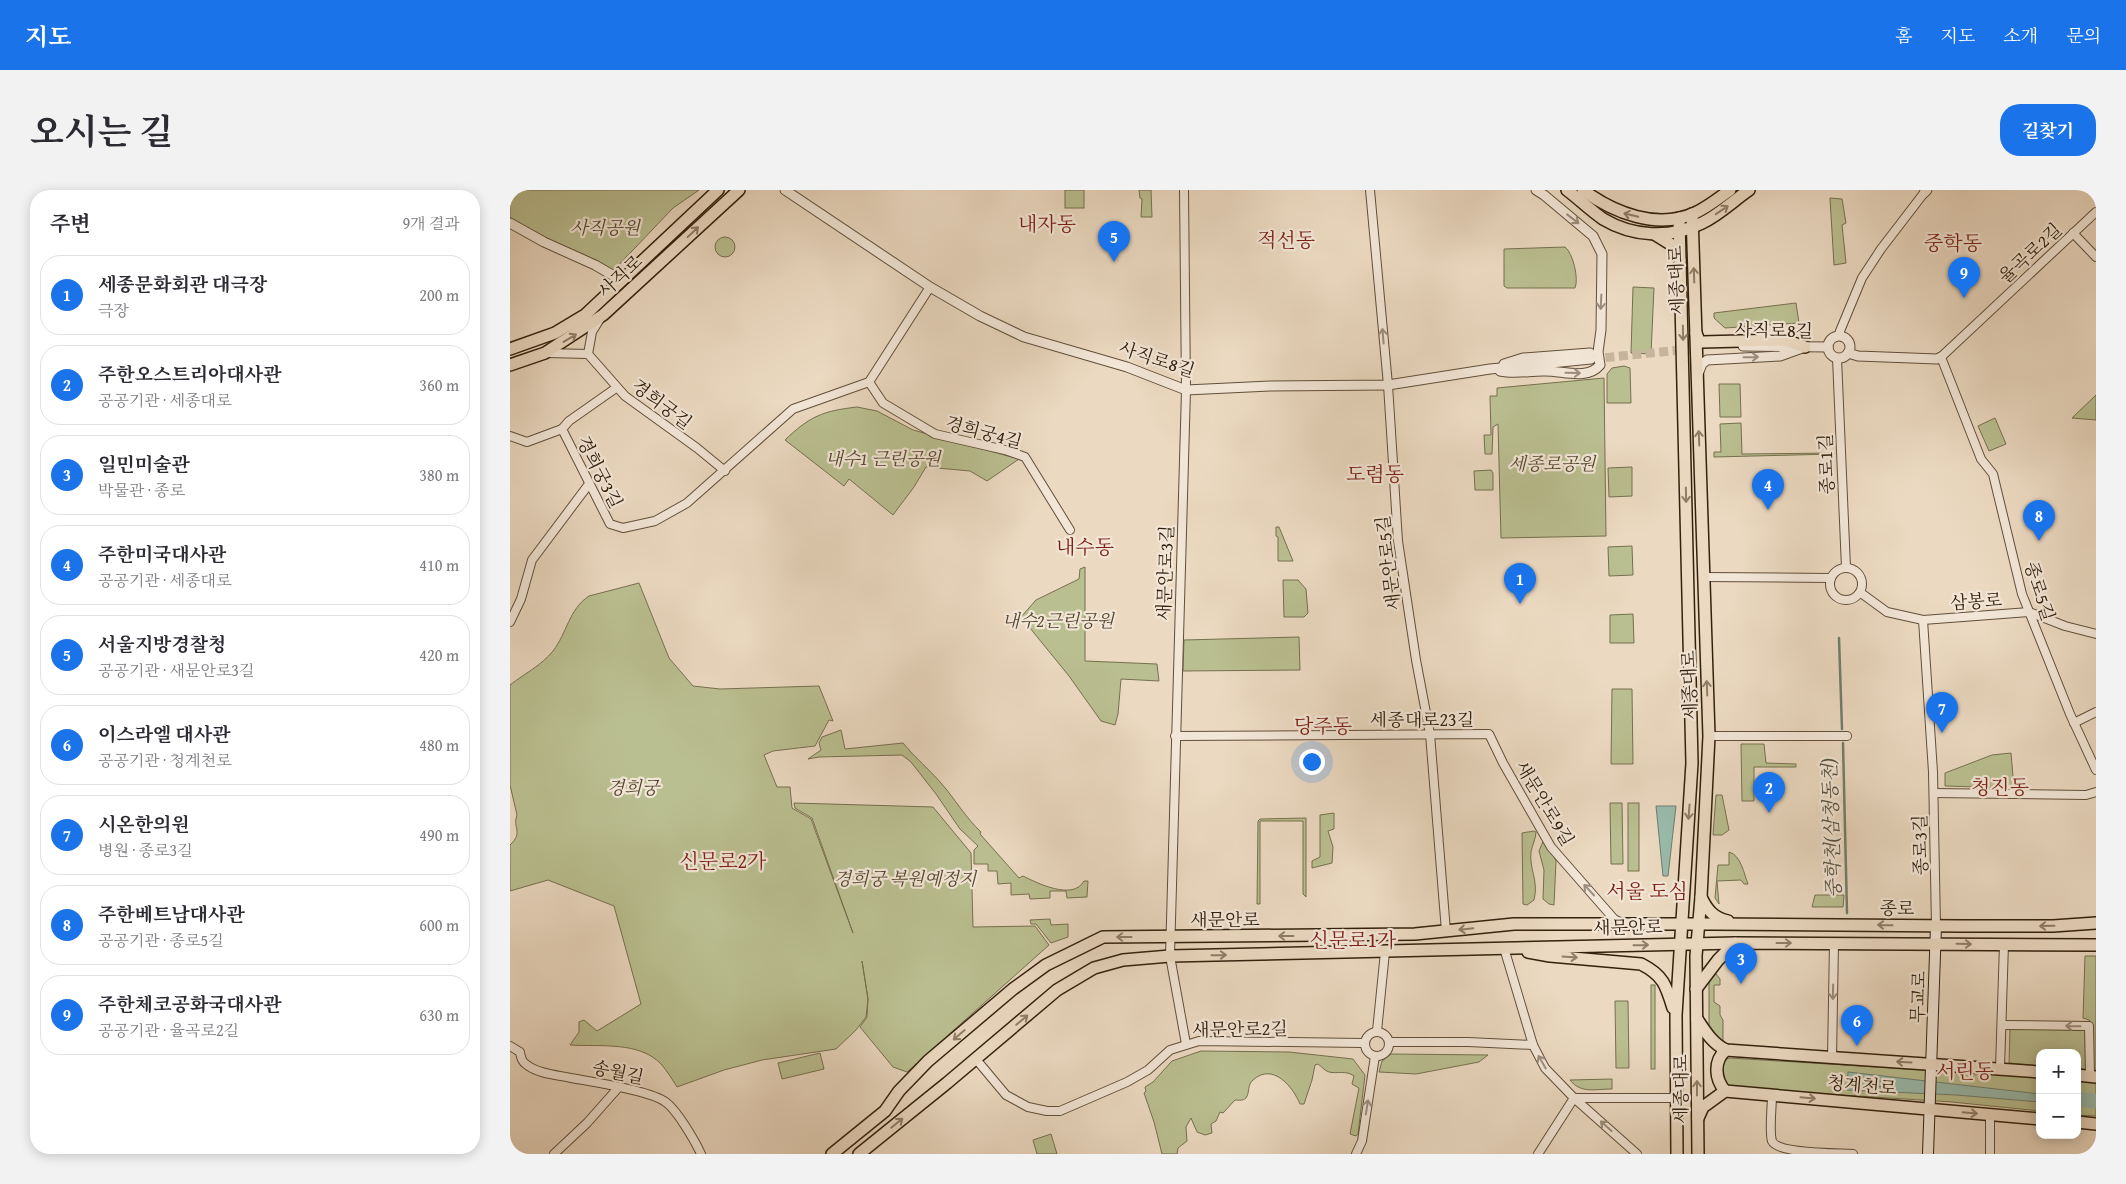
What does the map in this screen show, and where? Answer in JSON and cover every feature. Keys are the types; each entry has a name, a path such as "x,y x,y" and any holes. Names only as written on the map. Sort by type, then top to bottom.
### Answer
{"main road":[{"name":"사직로","path":"510,349 555,333 585,315 718,190"},
{"name":"사직로","path":"510,365 545,353 603,315 739,190"},
{"path":"1567,190 1593,212 1612,223 1636,232 1656,235 1680,231 1706,221 1749,190"},
{"path":"1584,190 1609,207 1622,213 1648,218 1680,218 1692,214 1730,190"},
{"name":"세종대로","path":"1692,214 1709,736 1701,897 1696,943 1698,1154"},
{"name":"세종대로","path":"1677,1154 1676,1015 1692,763 1680,218"},
{"path":"1656,235 1672,245 1681,264"},
{"path":"1696,333 1699,341 1702,342 1785,340 1805,348"},
{"path":"1701,897 1707,909 1715,916 1740,924"},
{"name":"종로","path":"1698,924 2053,926 2096,923"},
{"name":"새문안로","path":"832,1154 885,1111 899,1091 928,1061 1013,989 1046,965 1103,937 1414,934 1514,924 1698,924"},
{"name":"무교로","path":"1930,1105 1936,926"},
{"name":"새문안로","path":"859,1154 1058,990 1094,968 1123,960 1170,956 1696,943"},
{"name":"종로","path":"1696,943 2096,945"},
{"path":"1696,989 1718,960 1735,943"},
{"path":"1504,948 1550,956 1641,964 1654,970 1662,978 1676,1015"},
{"path":"1676,1015 1679,985 1682,977 1690,975 1693,978 1696,989"},
{"path":"1697,1018 1710,1039 1726,1050 1719,1058 1717,1070 1719,1082 1725,1091 1703,1107 1697,1122"},
{"name":"청계천로","path":"1726,1050 1932,1066 2000,1068 2036,1072"},
{"name":"청계천로","path":"1725,1091 1930,1105 1990,1115 2036,1119"},
{"path":"1928,1154 1930,1105"},
{"path":"2081,1122 2096,1124"}],"street":[{"name":"사직로8길","path":"785,190 930,287 980,316 1024,337 1118,364 1186,390 1270,386 1388,385 1490,369 1595,356"},
{"name":"새문안로3길","path":"1170,956 1186,390 1184,190"},
{"name":"새문안로5길","path":"1370,190 1388,385 1398,541 1416,660 1430,734 1446,931"},
{"path":"1490,369 1512,373 1545,370 1576,374 1596,370 1600,365 1595,356 1601,330 1602,254 1593,236 1536,190"},
{"path":"1839,336 1862,278 1881,249 1925,191"},
{"name":"율곡로2길","path":"1941,356 2096,212"},
{"path":"510,223 621,280"},
{"path":"2073,233 2096,258"},
{"path":"725,471 754,442 793,409 869,382 930,287"},
{"path":"545,353 588,354 592,332 603,315"},
{"path":"1839,336 1830,340 1828,347 1832,356 1844,357 1849,351"},
{"path":"1839,336 1847,340 1849,351"},
{"name":"사직로8길","path":"1721,346 1828,347"},
{"path":"1697,379 1699,369 1708,360 1780,356 1805,348"},
{"path":"1849,351 1936,354 1941,356"},
{"name":"경희궁길","path":"588,354 616,388 725,471"},
{"name":"종로5길","path":"1941,356 1981,458 1994,474 2022,594 2074,723 2096,770"},
{"name":"종로1길","path":"1838,358 1846,568"},
{"name":"경희궁4길","path":"869,382 883,403 935,434 1005,450 1025,457 1070,530"},
{"name":"경희궁3길","path":"616,388 569,421 562,429 610,524 623,528 655,522 687,504 725,471"},
{"path":"510,436 527,442 562,429"},
{"path":"510,622 521,600 532,560 589,484"},
{"path":"1846,568 1853,570 1862,578 1863,583 1861,593 1851,600 1841,600 1836,598 1830,589 1831,578 1835,572 1846,568"},
{"path":"1703,577 1831,578"},
{"name":"삼봉로","path":"1861,593 1887,612 1924,620 2029,612 2065,626 2096,634"},
{"name":"종로3길","path":"1924,620 1934,793 1936,926"},
{"path":"2074,723 2096,712"},
{"name":"세종대로23길","path":"1175,736 1489,734"},
{"name":"새문안로9길","path":"1489,734 1503,763 1551,847 1614,920 1623,924"},
{"path":"1709,736 1847,736"},
{"name":"종로3길","path":"1934,793 2086,794 2096,792"},
{"path":"1832,1058 1834,943"},
{"path":"2000,1068 2004,944"},
{"path":"1504,948 1533,1045 1545,1068 1574,1098 1637,1154"},
{"path":"1377,1032 1385,952"},
{"path":"1170,956 1186,1044"},
{"path":"2002,1025 2089,1026 2093,1077"},
{"path":"1377,1032 1385,1034 1389,1042 1385,1053 1375,1056 1366,1050 1364,1043 1370,1034 1377,1032"},
{"name":"새문안로2길","path":"975,1058 1006,1095 1028,1107 1047,1112 1060,1111 1127,1082 1148,1070 1170,1050 1186,1044 1200,1041 1364,1043"},
{"path":"1389,1042 1468,1042 1533,1045"},
{"name":"송월길","path":"510,1046 520,1052 521,1059 532,1068 556,1075 656,1096 667,1102 679,1117 702,1154"},
{"path":"1356,1154 1362,1140 1375,1056"},
{"path":"554,1154 587,1123 618,1088"},
{"path":"1772,1095 1772,1140 1775,1146 1786,1151 1853,1154"},
{"path":"1538,1154 1574,1098"},
{"name":"세종대로","path":"1574,1098 1676,1098"},
{"path":"1990,1115 1990,1154"}],"green space":[{"name":"사직공원","path":"510,190 699,190 673,208 614,270 608,269 510,221"},
{"path":"1065,190 1084,190 1084,208 1065,208"},
{"path":"1139,190 1151,190 1152,217 1141,217 1142,199 1140,198"},
{"path":"1830,198 1842,199 1846,223 1842,225 1846,263 1834,265"},
{"path":"725,237 732,240 735,247 732,254 725,257 718,254 715,247 718,240"},
{"path":"1565,247 1574,266 1575,288 1507,288 1504,286 1504,249"},
{"path":"1633,287 1654,288 1651,354 1631,353"},
{"path":"1796,303 1799,323 1725,328 1714,318 1714,313"},
{"path":"1624,366 1630,368 1631,403 1607,403 1607,374 1612,368"},
{"name":"세종로공원","path":"1604,378 1606,536 1501,538 1498,424 1493,427 1492,454 1485,454 1484,435 1491,435 1490,396 1497,396 1497,388"},
{"path":"1719,384 1740,384 1741,417 1720,417"},
{"path":"2096,395 2096,420 2072,418"},
{"name":"내수1 근린공원","path":"857,407 877,411 913,430 1019,459 987,481 970,471 926,467 893,515 849,479 844,486 785,440 802,425 818,416 835,410"},
{"path":"1995,418 2006,444 1989,451 1978,426"},
{"path":"1741,423 1742,454 1834,454 1714,457 1714,452 1721,452 1720,424"},
{"path":"1632,467 1632,496 1609,497 1608,468"},
{"path":"1491,470 1493,473 1493,490 1475,490 1474,471"},
{"path":"1276,527 1279,527 1293,561 1278,561"},
{"path":"1632,546 1633,575 1609,576 1608,547"},
{"name":"내수2근린공원","path":"1085,567 1085,661 1157,664 1159,681 1121,679 1118,714 1115,725 1101,721 1069,676 1021,617 1036,600 1079,579 1080,569"},
{"path":"1283,580 1298,580 1306,589 1308,613 1304,617 1284,617"},
{"name":"경희궁","path":"639,583 669,658 693,686 720,689 819,686 833,721 829,720 815,746 773,751 764,755 777,787 790,787 792,808 811,819 853,933 812,818 795,808 794,803 933,807 971,853 973,927 1035,926 1049,945 907,1072 893,1067 860,1027 867,1017 868,999 866,1017 856,1030 836,1049 762,1060 724,1070 677,1087 661,1064 642,1052 630,1048 570,1045 579,1032 579,1022 584,1020 597,1031 641,1004 614,906 548,880 510,891 510,845 517,833 517,815 510,785 510,685 549,656 558,644 573,614 582,601 589,596"},
{"path":"1633,614 1634,643 1610,643 1610,615"},
{"path":"1299,637 1300,670 1183,671 1184,640"},
{"path":"1612,689 1632,689 1633,764 1611,764"},
{"path":"841,730 845,749 903,743 941,783 981,832 980,834 1019,878 1023,876 1037,883 1064,890 1072,890 1079,887 1084,881 1088,881 1087,897 1067,898 1066,891 1050,891 1050,898 1030,899 1029,894 1011,895 1011,883 998,884 997,871 988,871 988,864 974,864 974,850 978,846 960,829 911,762 902,755 819,757 808,759 821,750 819,743 822,737"},
{"path":"1741,744 1764,744 1766,763 1796,764 1796,767 1754,767 1754,801 1742,801"},
{"path":"2011,753 2014,788 1945,786 1945,773 1992,755"},
{"path":"1716,795 1722,795 1729,830 1722,835 1713,835"},
{"path":"1610,803 1622,803 1623,864 1611,864"},
{"path":"1628,803 1639,803 1639,871 1628,871"},
{"path":"1334,813 1334,829 1328,831 1333,847 1332,863 1312,868 1312,861 1320,857 1320,815"},
{"path":"1306,818 1306,897 1303,894 1303,821 1260,821 1260,904 1257,904 1258,821 1260,819"},
{"path":"1534,831 1536,835 1532,849 1531,864 1535,881 1535,893 1534,900 1527,905 1523,904 1522,833"},
{"path":"1545,837 1556,861 1554,905 1549,904 1543,899 1544,870 1539,851"},
{"path":"1729,852 1739,861 1748,884 1744,884 1741,880 1717,881 1719,904 1715,898 1718,865 1729,865"},
{"path":"1815,895 1844,895 1843,907 1812,907"},
{"path":"1050,919 1051,925 1068,924 1068,937 1051,943 1036,924 1031,924 1030,920"},
{"path":"2085,956 2096,956 2096,1072 2093,1072 2092,1025 2089,1020 2083,1018"},
{"path":"1716,974 1720,979 1720,985 1714,985 1714,1002 1720,1006 1720,1015 1723,1020 1723,1042 1709,1032 1709,978"},
{"path":"1651,985 1655,985 1655,1069 1651,1069"},
{"path":"1615,1001 1628,1001 1629,1068 1616,1068"},
{"path":"2010,1029 2086,1030 2086,1070 2081,1069 2081,1049 2036,1049 2036,1066 2009,1063"},
{"path":"1201,1051 1289,1052 1353,1059 1365,1075 1358,1134 1356,1136 1350,1134 1359,1088 1352,1084 1354,1076 1348,1073 1329,1072 1318,1064 1315,1065 1304,1104 1300,1104 1287,1084 1275,1075 1260,1075 1251,1082 1246,1098 1235,1100 1223,1113 1220,1112 1216,1121 1211,1124 1212,1133 1205,1135 1197,1132 1191,1118 1186,1127 1187,1141 1178,1148 1177,1154 1162,1154 1144,1093 1146,1091 1145,1087 1153,1082 1172,1061"},
{"path":"820,1053 824,1069 782,1079 778,1063"},
{"path":"1391,1054 1488,1055 1479,1062 1416,1074 1379,1072 1382,1061"},
{"path":"1725,1059 2036,1077 2036,1111 1952,1102 1731,1088 1721,1081 1722,1062"},
{"path":"1612,1079 1612,1089 1594,1090 1579,1087 1570,1080"},
{"path":"2081,1080 2096,1082 2096,1116 2081,1115"},
{"path":"1051,1134 1057,1154 1037,1154 1033,1140"}],"water":[{"path":"1656,806 1676,806 1668,876 1663,876"},
{"path":"1848,1072 2036,1094 2036,1102 1956,1095 1847,1090"}],"waterway":[{"name":"중학천(삼청동천)","path":"1839,638 1842,729"},
{"name":"중학천(삼청동천)","path":"1843,743 1847,913"},
{"path":"2081,1099 2096,1101"}],"tunnel":[{"path":"1592,359 1700,348"}],"place":[{"name":"서울지방경찰청","path":"1114,262"},
{"name":"주한체코공화국대사관","path":"1964,298"},
{"name":"주한미국대사관","path":"1768,510"},
{"name":"주한베트남대사관","path":"2039,541"},
{"name":"세종문화회관 대극장","path":"1520,604"},
{"name":"시온한의원","path":"1942,733"},
{"name":"주한오스트리아대사관","path":"1769,813"},
{"name":"일민미술관","path":"1741,984"},
{"name":"이스라엘 대사관","path":"1857,1046"}],"district":[{"name":"내자동","path":"1047,223"},
{"name":"적선동","path":"1286,239"},
{"name":"중학동","path":"1953,242"},
{"name":"도렴동","path":"1375,473"},
{"name":"내수동","path":"1085,546"},
{"name":"당주동","path":"1323,725"},
{"name":"청진동","path":"2000,786"},
{"name":"신문로2가","path":"723,860"},
{"name":"서울 도심","path":"1647,890"},
{"name":"신문로1가","path":"1353,939"},
{"name":"서린동","path":"1965,1070"}],"park label":[{"name":"경희궁 복원예정지","path":"905,878"}]}
